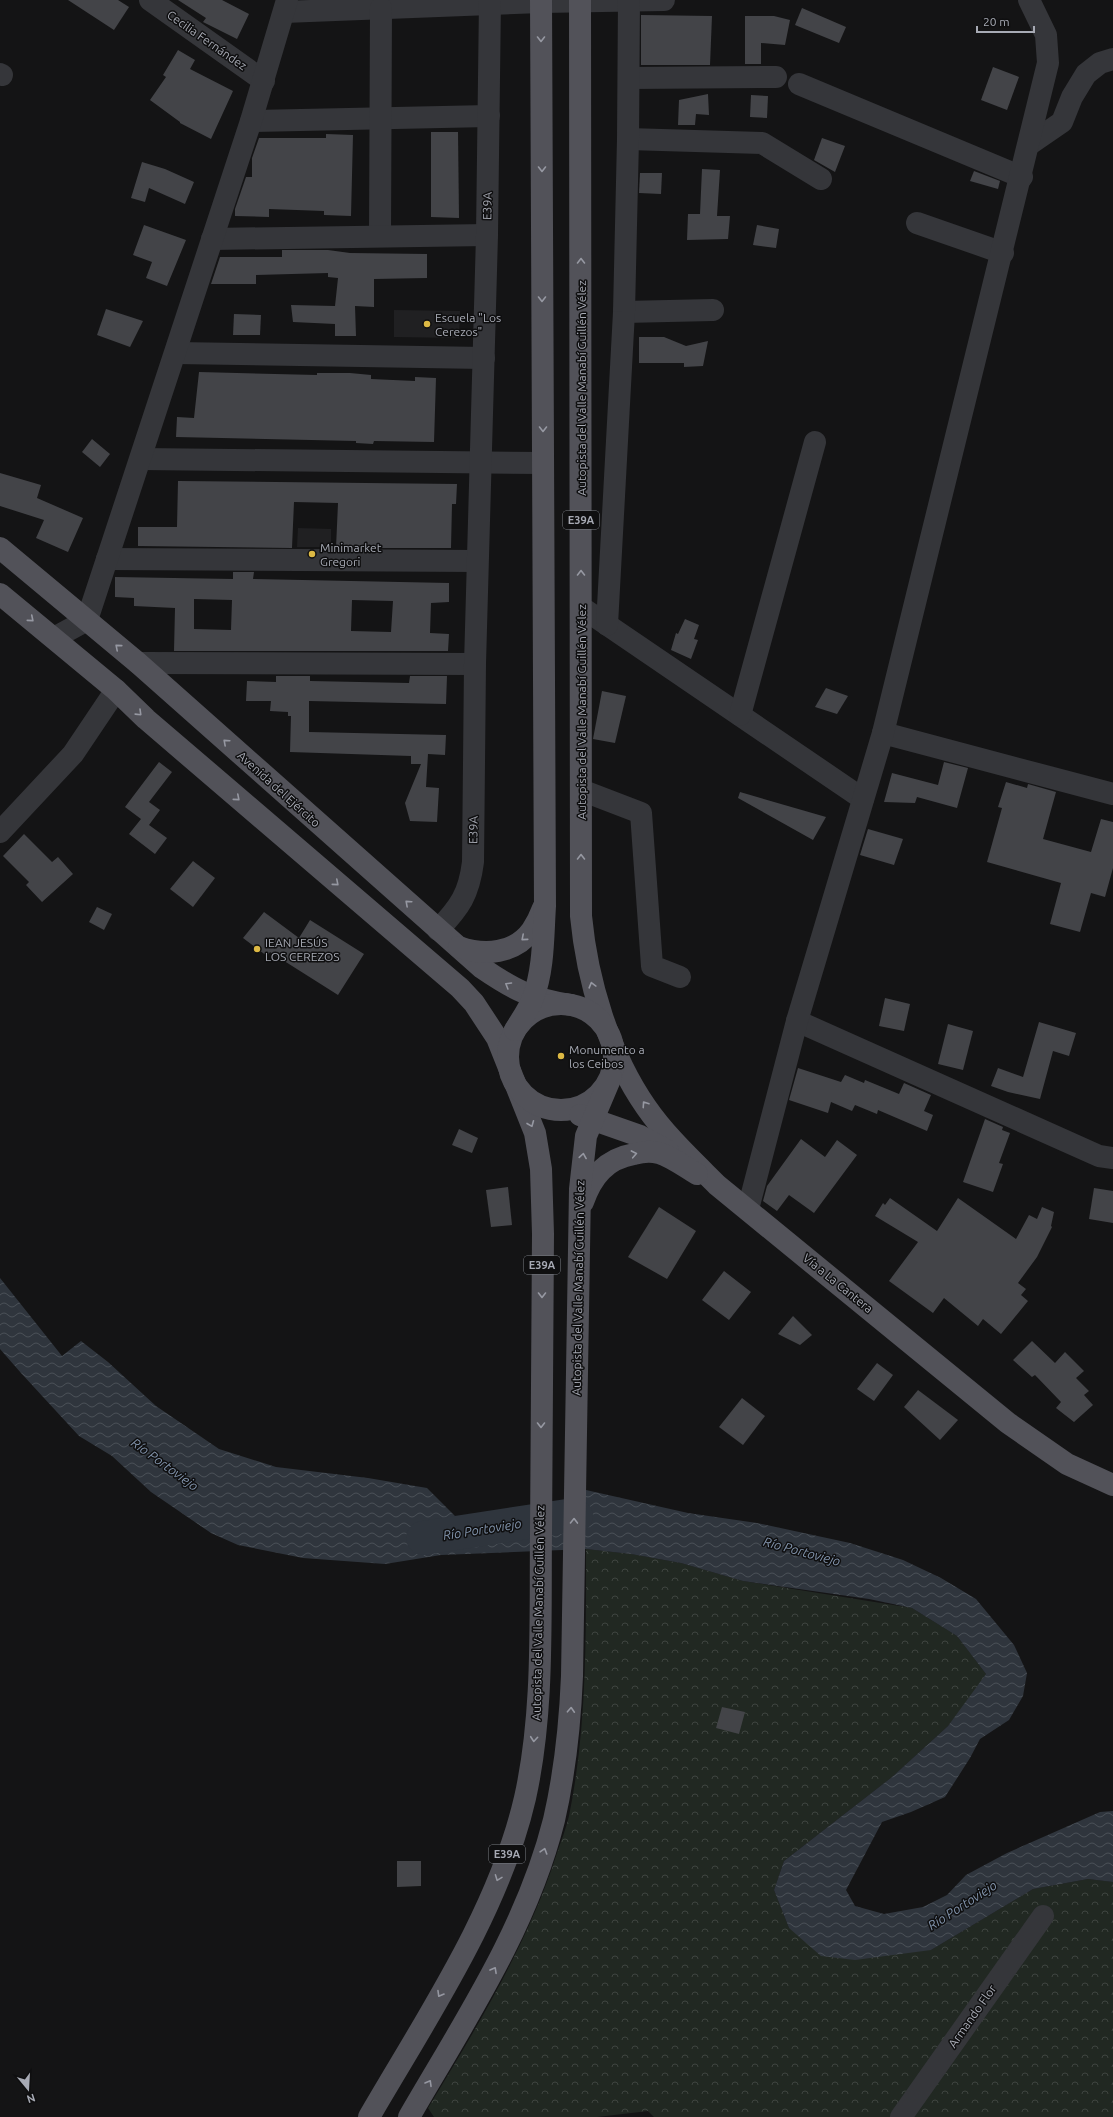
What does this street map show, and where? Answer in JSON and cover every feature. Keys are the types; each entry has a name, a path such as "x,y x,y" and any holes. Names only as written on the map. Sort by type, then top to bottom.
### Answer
{"main road":[{"name":"E39A","path":"515,1030 523,1020 545,1006 571,1005 587,1010 601,1021 610,1035 614,1056 611,1077 605,1087 588,1103 578,1107 555,1110 541,1106 528,1099 518,1088 511,1075 508,1060 509,1045 515,1030 534,998 541,962 545,906 541,1"},
{"name":"Autopista del Valle Manabí Guillén Vélez","path":"580,1 581,916 584,950 599,1007 610,1035"},
{"name":"Avenida del Ejército","path":"0,548 138,663 458,947 500,980 534,998 571,1005"},
{"path":"0,594 116,690 188,755 460,988 474,1003 497,1038 511,1075"},
{"path":"458,947 472,952 484,953 510,948 531,931 545,906"},
{"name":"Vía a La Cantera","path":"610,1035 627,1075 646,1107 675,1142 717,1185 1008,1423 1067,1464 1113,1485"},
{"name":"Autopista del Valle Manabí Guillén Vélez","path":"369,2117 468,1946 489,1901 509,1848 524,1799 533,1749 538,1700 541,1560 543,1228 541,1169 535,1133 511,1075"},
{"name":"Autopista del Valle Manabí Guillén Vélez","path":"409,2117 500,1959 524,1907 540,1864 553,1821 564,1772 570,1733 578,1222 582,1164 586,1136 592,1118 611,1077"},
{"path":"555,1110 592,1118 640,1136 678,1156 717,1185"},
{"path":"578,1222 589,1185 599,1171 611,1161 626,1155 642,1152 658,1153 717,1185"}],"street":[{"name":"Cecilia Fernández","path":"150,0 264,81"},
{"path":"54,638 87,620 142,459 264,81 285,6 381,8 490,2 664,0"},
{"path":"748,1209 797,1021 883,733 1030,144 1048,63 1046,35 1029,0"},
{"path":"608,625 624,312 629,78 629,1"},
{"name":"E39A","path":"438,930 464,901 471,881 477,561 487,235 490,2"},
{"path":"380,236 381,8"},
{"path":"1030,144 1062,122 1072,97 1086,74 1100,63 1113,59"},
{"path":"629,78 776,77"},
{"path":"799,84 1022,177"},
{"path":"251,121 489,116"},
{"path":"628,139 762,143 821,179"},
{"path":"917,223 1003,253"},
{"path":"212,239 487,235"},
{"path":"624,312 713,310"},
{"path":"176,353 484,358"},
{"path":"740,715 815,442"},
{"path":"142,459 543,462"},
{"path":"107,559 477,561"},
{"path":"581,607 863,799"},
{"path":"138,663 475,664"},
{"path":"0,832 73,754 116,690"},
{"path":"883,733 1113,794"},
{"path":"581,790 641,813 652,966 680,977"},
{"path":"797,1021 1099,1156 1113,1158"},
{"name":"Armando Flor","path":"901,2117 1043,1916"}],"shaded area":[{"name":"Escuela \"Los Cerezos\"","path":"394,310 460,311 459,338 394,337"},
{"name":"Minimarket Gregori","path":"298,528 331,529 331,547 297,547"}],"green space":[{"path":"586,1549 631,1554 681,1563 743,1581 912,1608 957,1636 986,1674 983,1681 948,1726 892,1777 784,1861 774,1890 789,1928 931,1950 1033,1889 1088,1879 1113,1882 1113,2117 654,2117 648,2111 597,2117 434,2117 428,2108 483,2016 532,1920 568,1821 575,1783 582,1716 585,1649"}],"water":[{"path":"0,1278 62,1356 81,1341 108,1362 156,1406 219,1449 276,1467 368,1478 427,1488 473,1534 516,1531 586,1490 688,1513 757,1523 850,1543 903,1560 941,1578 976,1599 1014,1645 1027,1673 1023,1696 1009,1720 980,1739 970,1758 945,1797 911,1812 882,1822 846,1890 855,1906 884,1914 923,1907 947,1895 966,1875 1007,1853 1100,1812 1113,1811 1113,1882 1088,1879 1033,1889 931,1950 855,1960 821,1956 789,1928 774,1890 784,1861 892,1777 948,1726 986,1674 957,1636 912,1608 869,1599 743,1581 681,1563 631,1554 586,1549 441,1555 385,1564 303,1558 238,1545 211,1533 151,1492 112,1456 79,1436 21,1373 0,1349"}],"building":[{"path":"68,0 118,0 129,7 114,30"},
{"path":"178,0 222,0 249,14 237,39 203,22 206,18"},
{"path":"802,8 846,27 839,43 795,25"},
{"path":"641,15 712,16 710,65 641,65"},
{"path":"745,16 774,16 790,20 785,45 761,43 761,64 745,64"},
{"path":"178,50 195,60 190,69 233,91 211,139 180,123 150,100 166,77 163,75"},
{"path":"993,67 1019,77 1007,110 981,100"},
{"path":"708,94 709,115 696,114 695,125 678,125 679,100"},
{"path":"751,95 768,96 767,118 750,117"},
{"path":"431,132 458,132 459,218 431,217"},
{"path":"326,134 353,135 351,216 324,215 324,211 269,209 269,217 235,216 235,209 246,177 252,177 252,158 259,138 326,138"},
{"path":"822,138 845,146 835,172 814,160"},
{"path":"142,162 165,169 194,182 185,204 149,188 145,202 131,198"},
{"path":"702,169 720,170 717,216 730,216 728,239 687,240 688,214 700,214"},
{"path":"974,171 1000,181 998,189 970,181"},
{"path":"640,173 662,173 661,194 639,193"},
{"path":"144,225 186,240 167,286 146,278 152,262 133,255"},
{"path":"757,225 779,229 776,248 753,245"},
{"path":"282,250 328,250 350,253 427,254 427,278 374,279 374,307 355,306 356,336 335,336 335,324 293,322 291,305 335,306 338,278 328,277 328,273 256,275 256,284 211,284 220,257 282,257"},
{"path":"106,309 143,321 130,347 97,335"},
{"path":"234,314 261,315 260,335 233,335"},
{"path":"639,337 664,337 686,346 708,341 703,366 684,367 684,363 639,363"},
{"path":"199,372 317,375 317,373 350,373 371,375 371,379 415,381 415,377 436,378 434,442 374,441 373,444 356,443 356,441 176,437 177,417 194,418"},
{"path":"92,439 110,454 100,467 82,452"},
{"path":"0,473 41,485 37,498 83,518 68,552 36,538 44,520 0,506"},
{"path":"178,481 457,484 456,504 452,504 451,548 336,548 338,503 294,502 292,548 138,546 138,527 177,527"},
{"path":"233,572 254,572 253,579 449,583 449,602 431,603 430,633 449,634 448,651 174,651 175,608 134,606 134,598 115,597 115,577 233,579","holes":["194,599 232,600 231,630 194,629","352,600 393,601 391,632 351,631"]},
{"path":"685,619 699,625 694,639 698,640 691,659 671,650 676,633 678,634"},
{"path":"276,676 310,676 310,681 409,683 410,676 447,676 446,704 309,701 309,732 446,735 445,755 428,754 426,787 439,788 437,822 410,821 405,803 421,764 411,764 411,756 290,752 291,716 288,716 288,712 270,711 271,701 246,701 247,681 276,682"},
{"path":"826,688 848,696 837,714 815,707"},
{"path":"602,691 626,696 615,743 593,739"},
{"path":"159,762 172,772 149,802 160,810 149,825 167,838 155,854 129,834 141,819 125,807"},
{"path":"944,762 968,768 957,808 917,797 915,803 884,802 892,773 938,785"},
{"path":"1006,782 1027,788 1028,784 1056,792 1043,839 1091,852 1101,819 1113,822 1113,868 1105,897 1091,893 1080,932 1050,924 1061,883 987,862 1002,808 998,807"},
{"path":"740,792 826,817 813,840 738,798"},
{"path":"868,829 903,839 894,865 860,855"},
{"path":"24,834 52,862 58,857 73,874 42,902 26,885 29,882 3,856"},
{"path":"193,861 215,878 193,907 170,889"},
{"path":"97,907 112,914 104,930 89,922"},
{"path":"264,912 299,938 310,920 364,954 338,995 270,952 267,956 243,938"},
{"path":"885,998 910,1004 904,1031 879,1026"},
{"path":"1039,1022 1076,1033 1069,1056 1053,1051 1040,1099 1008,1092 991,1086 998,1068 1023,1077"},
{"path":"948,1024 973,1031 963,1070 938,1064"},
{"path":"798,1068 841,1082 845,1075 864,1083 865,1080 899,1094 904,1083 931,1095 924,1111 933,1115 927,1131 878,1110 877,1114 855,1105 852,1111 831,1102 828,1113 789,1100"},
{"path":"985,1119 1003,1127 1002,1130 1010,1133 999,1163 1003,1164 993,1192 963,1182"},
{"path":"459,1129 478,1138 472,1153 452,1145"},
{"path":"801,1139 825,1157 837,1140 857,1155 814,1213 789,1195 777,1211 763,1201 767,1186"},
{"path":"508,1187 512,1225 491,1227 486,1190"},
{"path":"1094,1188 1113,1191 1113,1223 1089,1219"},
{"path":"890,1198 937,1231 958,1198 1016,1239 1029,1215 1037,1219 1042,1207 1054,1212 1052,1227 1037,1257 1018,1283 1026,1289 1021,1295 1028,1301 1001,1334 983,1319 978,1326 944,1298 933,1313 889,1281 918,1242 875,1216 883,1203 885,1205"},
{"path":"659,1207 696,1231 667,1279 628,1257"},
{"path":"724,1271 751,1292 729,1320 702,1300"},
{"path":"793,1316 812,1335 800,1345 778,1334"},
{"path":"1032,1341 1055,1363 1065,1352 1084,1371 1076,1378 1089,1391 1084,1395 1093,1405 1074,1422 1056,1408 1061,1402 1035,1375 1032,1377 1013,1360"},
{"path":"877,1363 893,1375 874,1401 857,1389"},
{"path":"918,1390 958,1420 940,1440 904,1407"},
{"path":"742,1398 765,1416 743,1445 719,1427"},
{"path":"722,1707 745,1712 739,1734 716,1728"},
{"path":"397,1861 421,1861 421,1886 397,1887"}],"waterway":[{"name":"Río Portoviejo","path":"423,1538 567,1516 576,1516"}],"place":[{"name":"Escuela \"Los Cerezos\"","path":"427,324"},
{"name":"Minimarket Gregori","path":"312,554"},
{"name":"IEAN JESÚS LOS CEREZOS","path":"257,949"},
{"name":"Monumento a los Ceibos","path":"561,1056"}]}
